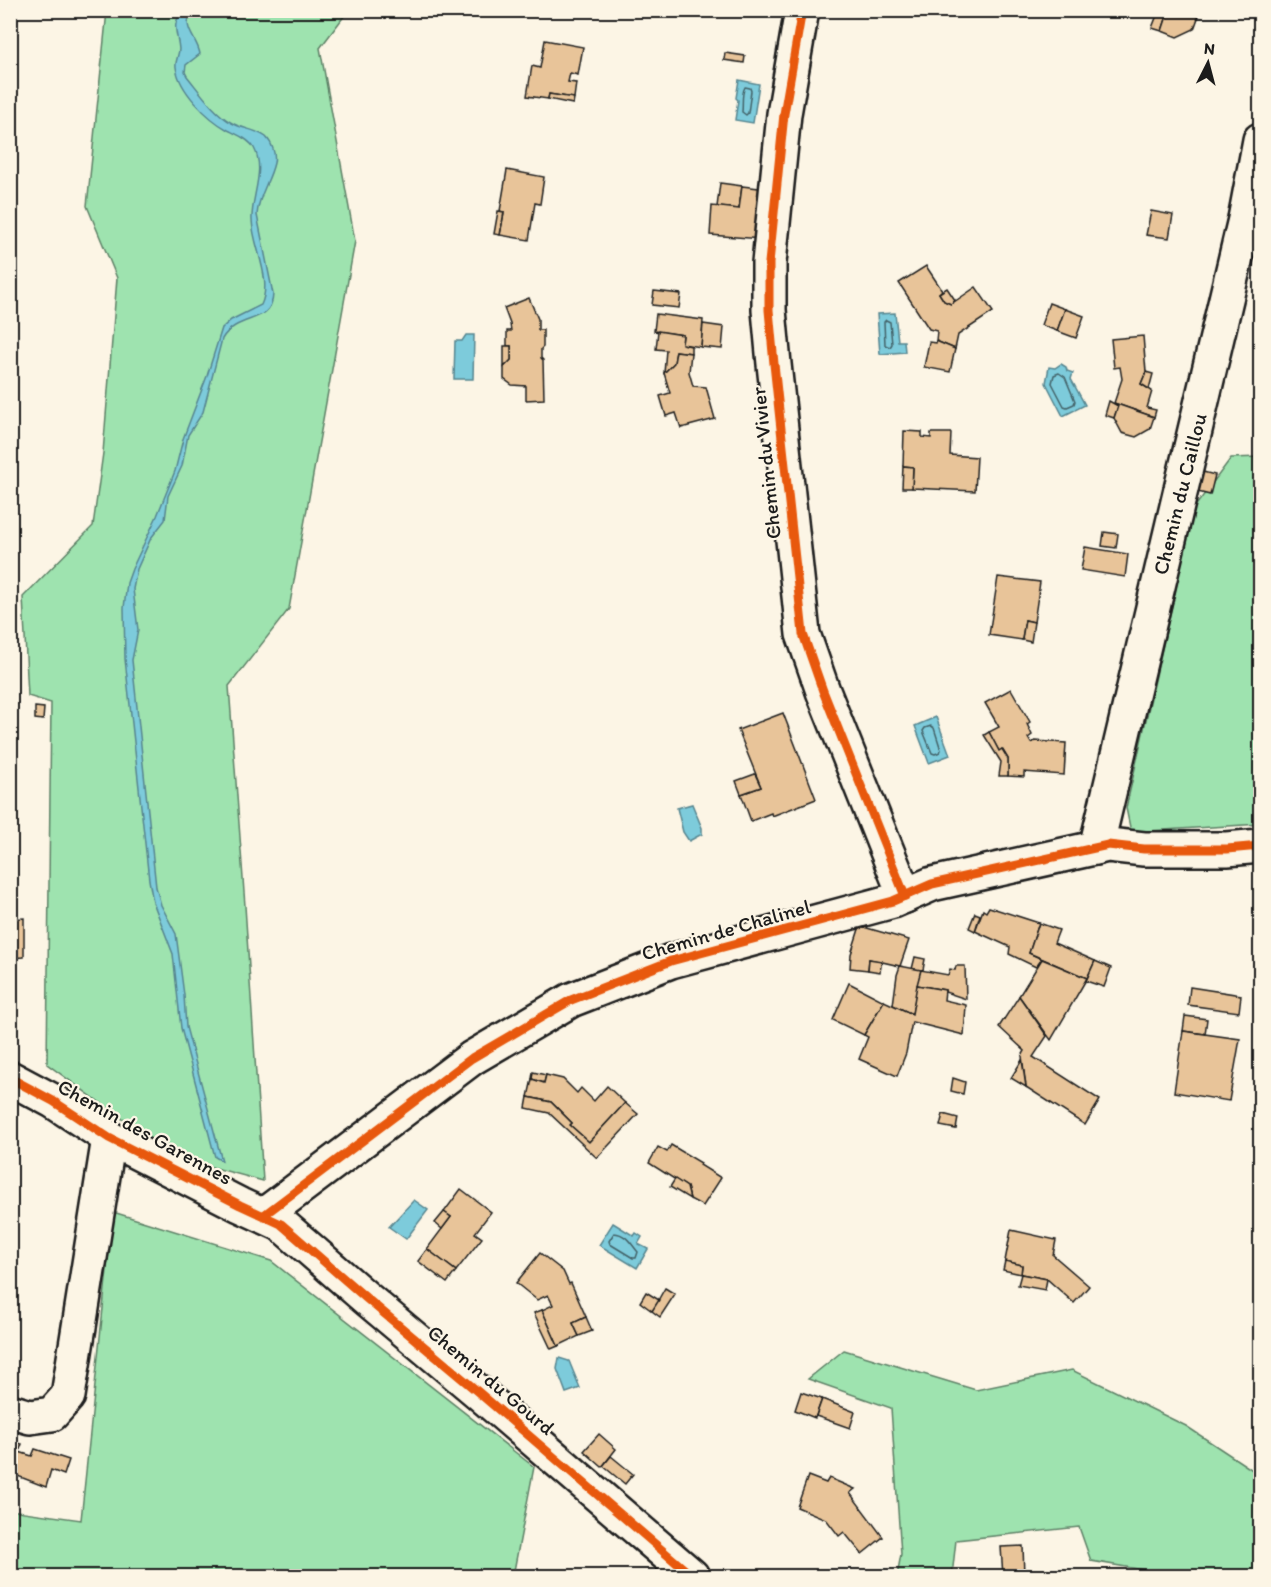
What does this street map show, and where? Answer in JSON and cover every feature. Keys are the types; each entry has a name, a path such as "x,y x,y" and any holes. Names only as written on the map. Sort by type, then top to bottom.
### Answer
{"street":[{"name":"Chemin du Vivier","path":"802,10 784,114 769,263 769,310 803,634 823,691 905,896"},
{"name":"Chemin du Caillou","path":"1096,848 1242,230 1260,140"},
{"name":"Chemin de Chalinel","path":"252,1210 472,1058 571,1000 671,962 893,901 932,884 1108,845 1144,849 1215,849 1260,846"},
{"name":"Chemin des Garennes","path":"10,1078 53,1101 109,1137 199,1185 252,1210"},
{"path":"10,1411 30,1417 52,1414 68,1396 109,1137"},
{"name":"Chemin du Gourd","path":"252,1210 281,1224 692,1576"}],"green space":[{"path":"107,11 348,11 320,48 355,241 289,609 229,686 263,1181 175,1157 47,1064 51,703 28,696 23,597 93,526 103,453 117,278 87,206"},
{"path":"1260,457 1260,824 1131,832 1126,808 1194,508 1231,458"},
{"path":"113,1212 271,1261 534,1467 513,1576 11,1576 10,1510 81,1520"},
{"path":"844,1350 976,1390 1072,1370 1186,1426 1260,1475 1260,1576 1179,1576 1091,1561 1079,1527 956,1540 952,1576 897,1576 901,1554 891,1408 808,1379"}],"water":[{"path":"183,11 193,11 188,22 200,54 186,65 187,76 225,119 266,137 272,145 274,156 272,170 257,215 273,294 271,304 267,311 237,325 222,339 203,412 188,435 182,466 168,496 165,520 151,538 137,569 133,589 138,630 132,660 156,887 161,905 176,934 186,1027 222,1161 215,1157 181,1028 173,954 153,902 125,659 124,608 127,583 175,471 183,439 222,328 231,320 261,305 265,285 252,220 259,165 257,156 249,142 212,119 188,95 178,76 176,62 179,49 176,25"},
{"path":"739,80 759,84 753,123 735,120"},
{"path":"895,313 898,341 904,341 905,352 880,354 877,314"},
{"path":"466,335 474,335 473,379 454,379 455,341 462,341"},
{"path":"1061,364 1066,367 1067,371 1073,373 1071,379 1085,405 1063,416 1046,383 1049,367 1055,368"},
{"path":"936,717 950,755 929,763 915,726"},
{"path":"692,804 702,828 702,834 689,841 683,832 677,808"},
{"path":"414,1200 428,1210 406,1239 389,1227"},
{"path":"613,1223 634,1236 636,1233 642,1237 638,1244 648,1249 637,1268 599,1245"},
{"path":"559,1358 569,1361 580,1388 566,1393 557,1369"}],"building":[{"path":"1159,10 1169,10 1162,31 1152,28"},
{"path":"1169,10 1201,10 1194,29 1177,37 1162,31"},
{"path":"545,40 583,47 578,75 570,73 568,82 576,83 574,98 549,94 548,99 527,96 532,66 540,68"},
{"path":"725,53 745,56 744,63 724,60"},
{"path":"549,94 574,98 573,104 548,99"},
{"path":"507,170 544,177 540,204 535,203 529,240 500,235 504,212 500,211"},
{"path":"720,183 742,186 739,209 717,207"},
{"path":"742,186 767,189 762,239 710,235 712,206 739,209"},
{"path":"498,211 504,212 500,235 494,234"},
{"path":"1151,211 1173,215 1169,238 1146,235"},
{"path":"926,266 942,290 939,293 944,301 951,304 976,287 993,312 958,335 955,349 936,341 937,331 929,329 899,283"},
{"path":"947,288 955,300 951,304 944,301 939,293"},
{"path":"654,291 681,294 679,308 652,305"},
{"path":"529,298 538,319 538,330 543,330 541,358 543,360 544,399 526,400 526,386 512,385 504,379 504,367 511,360 511,346 507,346 507,331 511,331 504,308"},
{"path":"1049,303 1065,309 1057,331 1041,325"},
{"path":"1065,309 1084,316 1076,338 1057,331"},
{"path":"656,314 703,320 701,347 682,344 683,335 654,331"},
{"path":"703,324 724,327 722,349 701,347"},
{"path":"658,331 683,335 682,344 691,346 691,353 676,351 674,363 664,373 666,350 656,349"},
{"path":"1143,336 1146,372 1141,384 1152,391 1147,408 1156,410 1154,417 1114,403 1122,379 1120,367 1114,368 1111,339"},
{"path":"936,341 955,349 950,372 924,367 929,342 936,343"},
{"path":"504,346 511,346 511,360 504,367"},
{"path":"676,351 691,353 689,372 693,386 706,387 715,419 681,428 676,413 666,416 660,396 670,393 664,373 674,363"},
{"path":"1146,372 1153,374 1149,389 1141,384"},
{"path":"1109,401 1118,406 1114,418 1105,415"},
{"path":"1114,403 1154,417 1150,429 1136,437 1122,433 1114,418 1118,406"},
{"path":"904,431 922,432 922,437 931,438 931,433 951,433 950,455 977,457 975,491 912,488 913,467 903,466"},
{"path":"903,466 913,467 912,488 902,488"},
{"path":"1203,472 1215,475 1210,495 1198,492"},
{"path":"1104,532 1118,534 1116,548 1102,546"},
{"path":"1085,547 1128,554 1125,577 1081,570"},
{"path":"998,577 1040,582 1034,622 1025,620 1022,640 989,635"},
{"path":"1025,620 1034,622 1031,642 1022,640"},
{"path":"1011,689 1030,722 1027,724 1032,735 1028,738 1031,743 1035,741 1066,743 1064,775 1024,772 1024,777 1008,776 1008,759 1002,749 999,751 989,732 999,727 985,703"},
{"path":"35,707 44,708 43,720 35,719"},
{"path":"783,713 816,799 772,816 771,813 751,821 741,794 761,787 738,730"},
{"path":"989,732 999,751 1002,749 1008,759 1008,776 999,776 1001,762 984,735"},
{"path":"755,774 761,787 741,794 736,781"},
{"path":"989,907 1039,923 1029,953 1042,959 1036,967 1009,954 1010,947 975,931 983,910 986,912"},
{"path":"975,913 980,915 975,931 969,928"},
{"path":"24,918 24,957 10,958 10,919"},
{"path":"1039,923 1059,930 1054,943 1095,961 1087,978 1029,953"},
{"path":"860,926 909,940 900,966 869,959 868,970 850,968 851,954"},
{"path":"915,957 925,959 923,970 912,969"},
{"path":"869,959 882,961 880,972 868,970"},
{"path":"1042,959 1087,978 1051,1040 1019,996"},
{"path":"1095,961 1111,968 1104,987 1086,981"},
{"path":"900,966 921,970 912,1014 893,1005"},
{"path":"956,966 965,966 966,999 945,992 945,990 917,985 921,970 948,975 950,969 955,970"},
{"path":"849,983 884,1001 864,1035 833,1020"},
{"path":"917,985 945,990 944,1000 966,1005 964,1035 912,1022 906,1053 897,1076 859,1059 868,1037 864,1035 884,1001 912,1014"},
{"path":"1190,987 1241,995 1239,1012 1188,1005"},
{"path":"1019,996 1047,1036 1033,1057 1100,1100 1085,1125 1026,1087 1022,1056 1025,1051 999,1027"},
{"path":"1185,1016 1207,1019 1205,1034 1183,1031"},
{"path":"1183,1031 1240,1039 1229,1101 1174,1092"},
{"path":"1022,1060 1026,1087 1011,1078"},
{"path":"533,1072 546,1075 544,1083 532,1079"},
{"path":"546,1075 563,1079 577,1093 581,1088 594,1101 607,1086 625,1103 589,1142 570,1125 572,1123 551,1102 528,1097 532,1079 544,1083"},
{"path":"953,1078 965,1082 963,1094 951,1091"},
{"path":"528,1097 551,1102 572,1123 570,1125 589,1142 625,1103 638,1114 597,1158 549,1113 526,1108"},
{"path":"943,1114 958,1118 956,1129 940,1126"},
{"path":"671,1145 721,1178 703,1206 690,1199 687,1187 649,1163 658,1147 667,1152"},
{"path":"675,1179 687,1187 690,1199 670,1187"},
{"path":"461,1189 491,1212 475,1233 482,1238 456,1271 427,1249 451,1217 444,1212"},
{"path":"444,1212 451,1217 442,1229 435,1223"},
{"path":"1011,1230 1056,1240 1053,1255 1089,1286 1074,1303 1047,1279 1021,1274 1022,1265 1005,1261"},
{"path":"427,1249 456,1271 447,1283 418,1261"},
{"path":"540,1253 563,1271 586,1317 573,1323 579,1336 558,1346 542,1310 553,1305 548,1295 537,1300 516,1283"},
{"path":"1005,1261 1022,1265 1021,1274 1003,1270"},
{"path":"1021,1274 1047,1279 1045,1290 1018,1285"},
{"path":"665,1288 675,1294 660,1317 652,1311"},
{"path":"646,1292 659,1300 652,1311 640,1302"},
{"path":"542,1310 558,1346 551,1349 534,1313"},
{"path":"586,1317 592,1331 579,1336 573,1323"},
{"path":"801,1392 822,1399 815,1418 795,1410"},
{"path":"822,1399 855,1412 850,1428 816,1416"},
{"path":"599,1434 616,1449 602,1467 584,1451"},
{"path":"10,1441 22,1444 19,1452 32,1456 35,1449 69,1460 64,1475 51,1470 46,1487 10,1473"},
{"path":"611,1456 633,1474 625,1484 603,1466"},
{"path":"808,1476 826,1483 829,1478 855,1489 850,1493 883,1537 862,1554 844,1532 839,1536 826,1519 797,1507"},
{"path":"1023,1546 1024,1576 1003,1576 1001,1547"}],"cycle path":[{"path":"802,10 784,114 769,263 769,310 803,634 823,691 905,896"},
{"path":"264,1215 472,1058 571,1000 671,961 893,901 932,884 1108,845 1144,849 1227,849 1260,846"},
{"path":"10,1078 53,1101 109,1138 281,1224 692,1576"}]}
